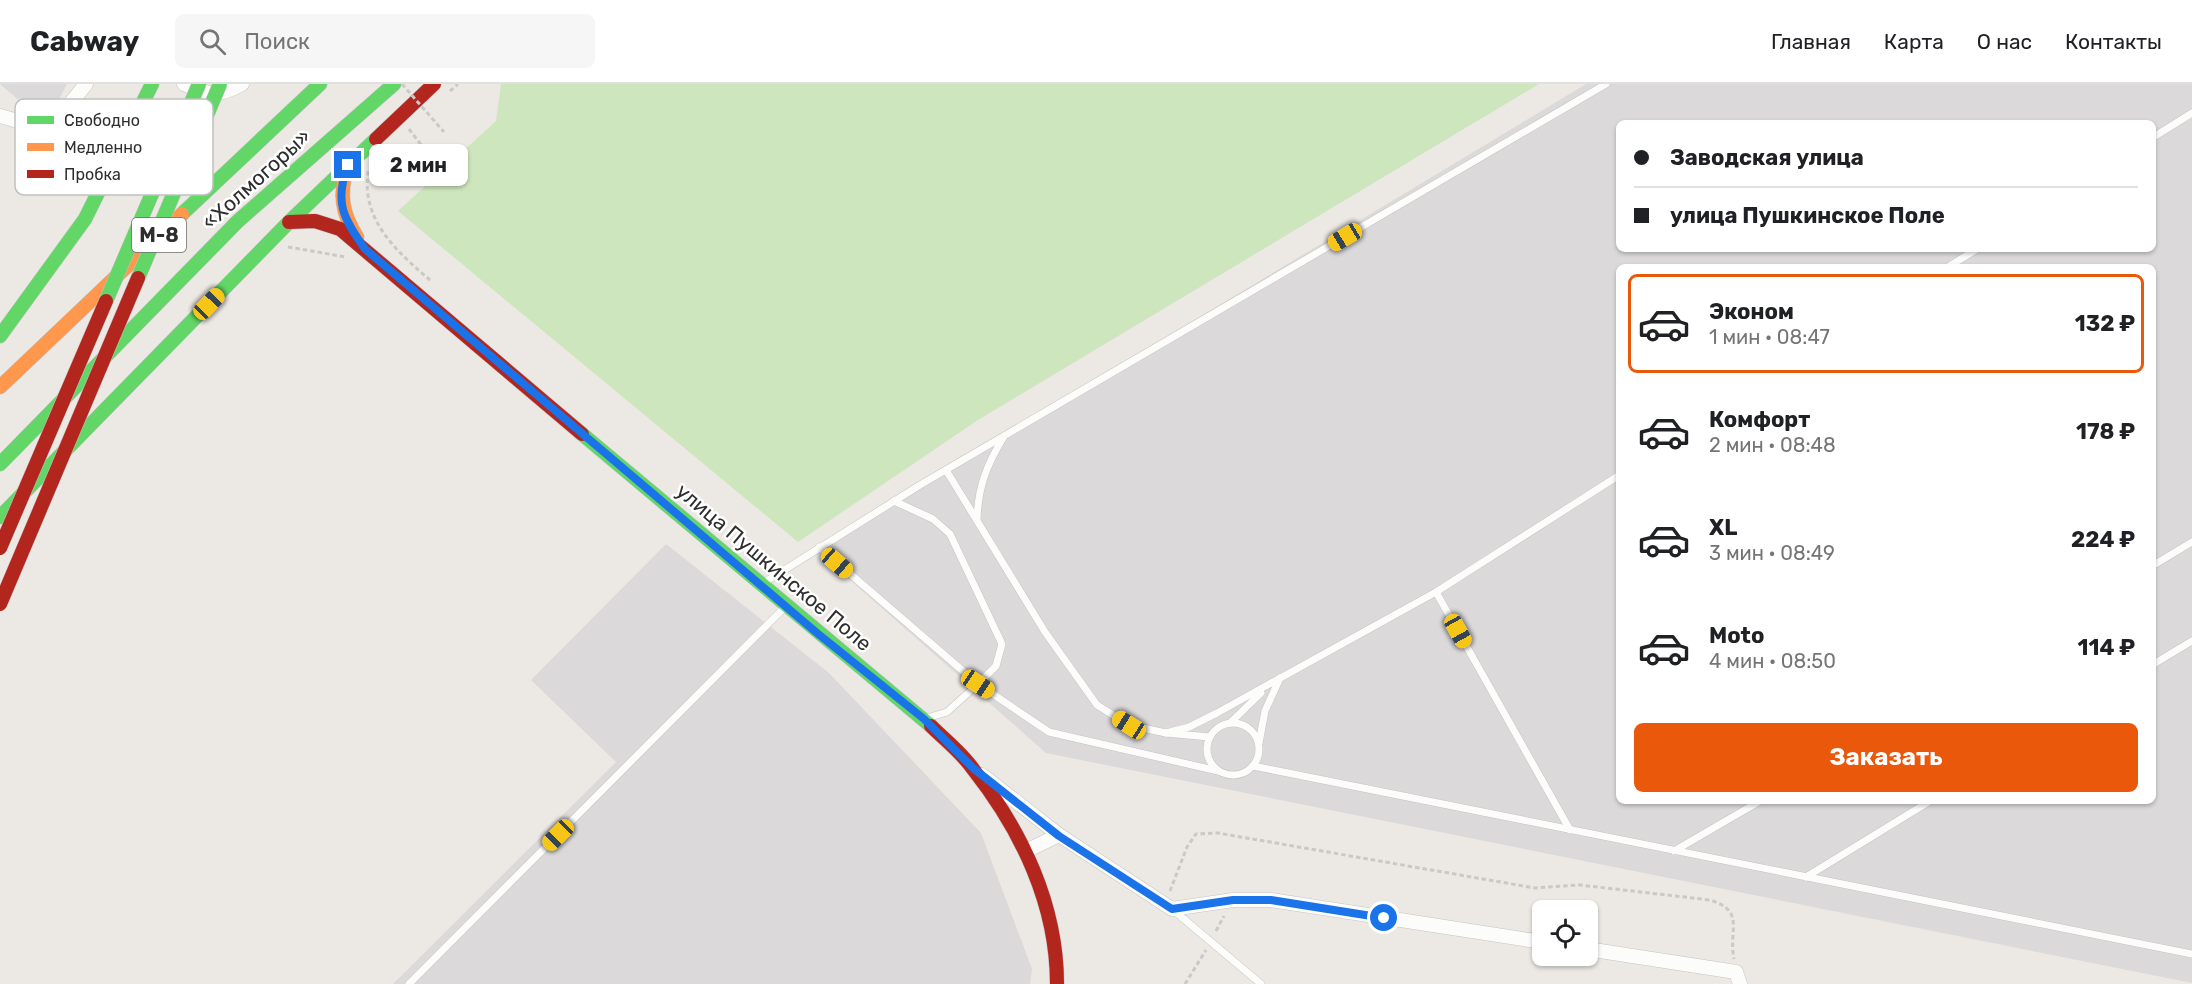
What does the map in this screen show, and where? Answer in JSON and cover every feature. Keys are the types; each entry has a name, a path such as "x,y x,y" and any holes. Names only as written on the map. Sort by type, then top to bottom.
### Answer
{"main road":[{"path":"145,99 152,84"},
{"path":"193,99 199,84"},
{"path":"213,101 220,84"},
{"name":"«Холмогоры»","path":"213,185 320,84"},
{"name":"«Холмогоры»","path":"0,464 238,220 394,84"},
{"path":"0,517 289,222 434,84"},
{"name":"улица Пушкинское Поле","path":"348,165 341,184 340,201 347,224 365,249"},
{"path":"0,336 85,219 98,195"},
{"path":"0,548 151,195"},
{"path":"0,604 173,195"},
{"name":"«Холмогоры»","path":"0,387 203,195"},
{"name":"улица Пушкинское Поле","path":"289,222 304,219 322,221 340,229 760,585 924,719 973,768 1026,851 1046,901 1057,954 1057,984"}],"street":[{"path":"74,99 86,84"},
{"path":"184,84 209,95 224,94 242,84"},
{"path":"0,116 15,120"},
{"path":"973,768 1059,836 1168,907 1233,900 1271,900 1532,940"},
{"path":"1026,851 1059,836"},
{"path":"1598,951 1738,978"}],"lane":[{"path":"760,585 946,470 1606,84"},
{"path":"2156,136 2192,113"},
{"path":"1953,264 1972,252"},
{"path":"977,520 978,494 983,475 1003,438"},
{"path":"946,470 1045,632 1097,705 1129,725 1166,733 1210,737"},
{"path":"1166,733 1189,727 1217,713 1436,591 1616,477"},
{"path":"894,501 933,519 950,534 1002,644 996,666 978,684 947,712 924,719"},
{"path":"2156,564 2192,542"},
{"path":"819,547 963,672 1049,732 1236,775 1253,766 1259,755 1265,711 1280,678"},
{"path":"1436,591 1570,830"},
{"path":"410,984 786,606"},
{"path":"2156,663 2192,641"},
{"path":"1230,723 1251,701 1280,678"},
{"path":"1218,771 1210,761 1207,749 1210,737 1218,727 1230,723 1242,724 1253,732 1259,743"},
{"path":"1253,766 2192,954"},
{"path":"1674,851 1755,804"},
{"path":"1806,877 1925,804"},
{"path":"1168,907 1261,984"}],"path":[{"path":"402,84 444,132"},
{"path":"408,128 425,150"},
{"path":"368,169 365,191 376,221 397,252 430,280"},
{"path":"1168,907 1187,847 1196,834 1218,832 1281,841 1534,888 1580,885 1710,900 1727,905 1733,913 1732,950 1738,978"}],"shaded area":[{"path":"0,84 67,84 59,99 18,99"},
{"path":"1586,84 2192,84 2192,983 1046,753 815,549"},
{"path":"666,544 829,673 981,833 1032,969 1030,984 393,984 616,762 531,680"}],"green space":[{"path":"501,84 1539,84 978,420 798,542 398,211 496,121"}],"traffic: fast":[{"path":"145,99 152,84"},
{"path":"193,99 199,84"},
{"path":"213,101 220,84"},
{"path":"213,185 320,84"},
{"path":"0,464 238,221 394,84"},
{"path":"0,517 289,222 376,139"},
{"path":"0,336 85,219 97,195"},
{"path":"106,301 151,195"},
{"path":"138,278 173,195"},
{"path":"182,214 202,195"},
{"path":"582,434 931,726"}],"traffic: slow":[{"path":"347,168 343,187 343,204 357,237"},
{"path":"0,387 182,214"}],"traffic: jam":[{"path":"376,139 434,84"},
{"path":"289,222 315,221 340,229 582,434"},
{"path":"0,604 138,278"},
{"path":"0,548 106,301"},
{"path":"931,726 969,763 991,793 1021,843 1033,870 1051,926 1057,984"}],"route":[{"path":"348,165 341,184 340,201 347,224 365,249 817,633 924,719 973,768 1059,836 1172,909 1233,900 1271,900 1384,918"}]}
